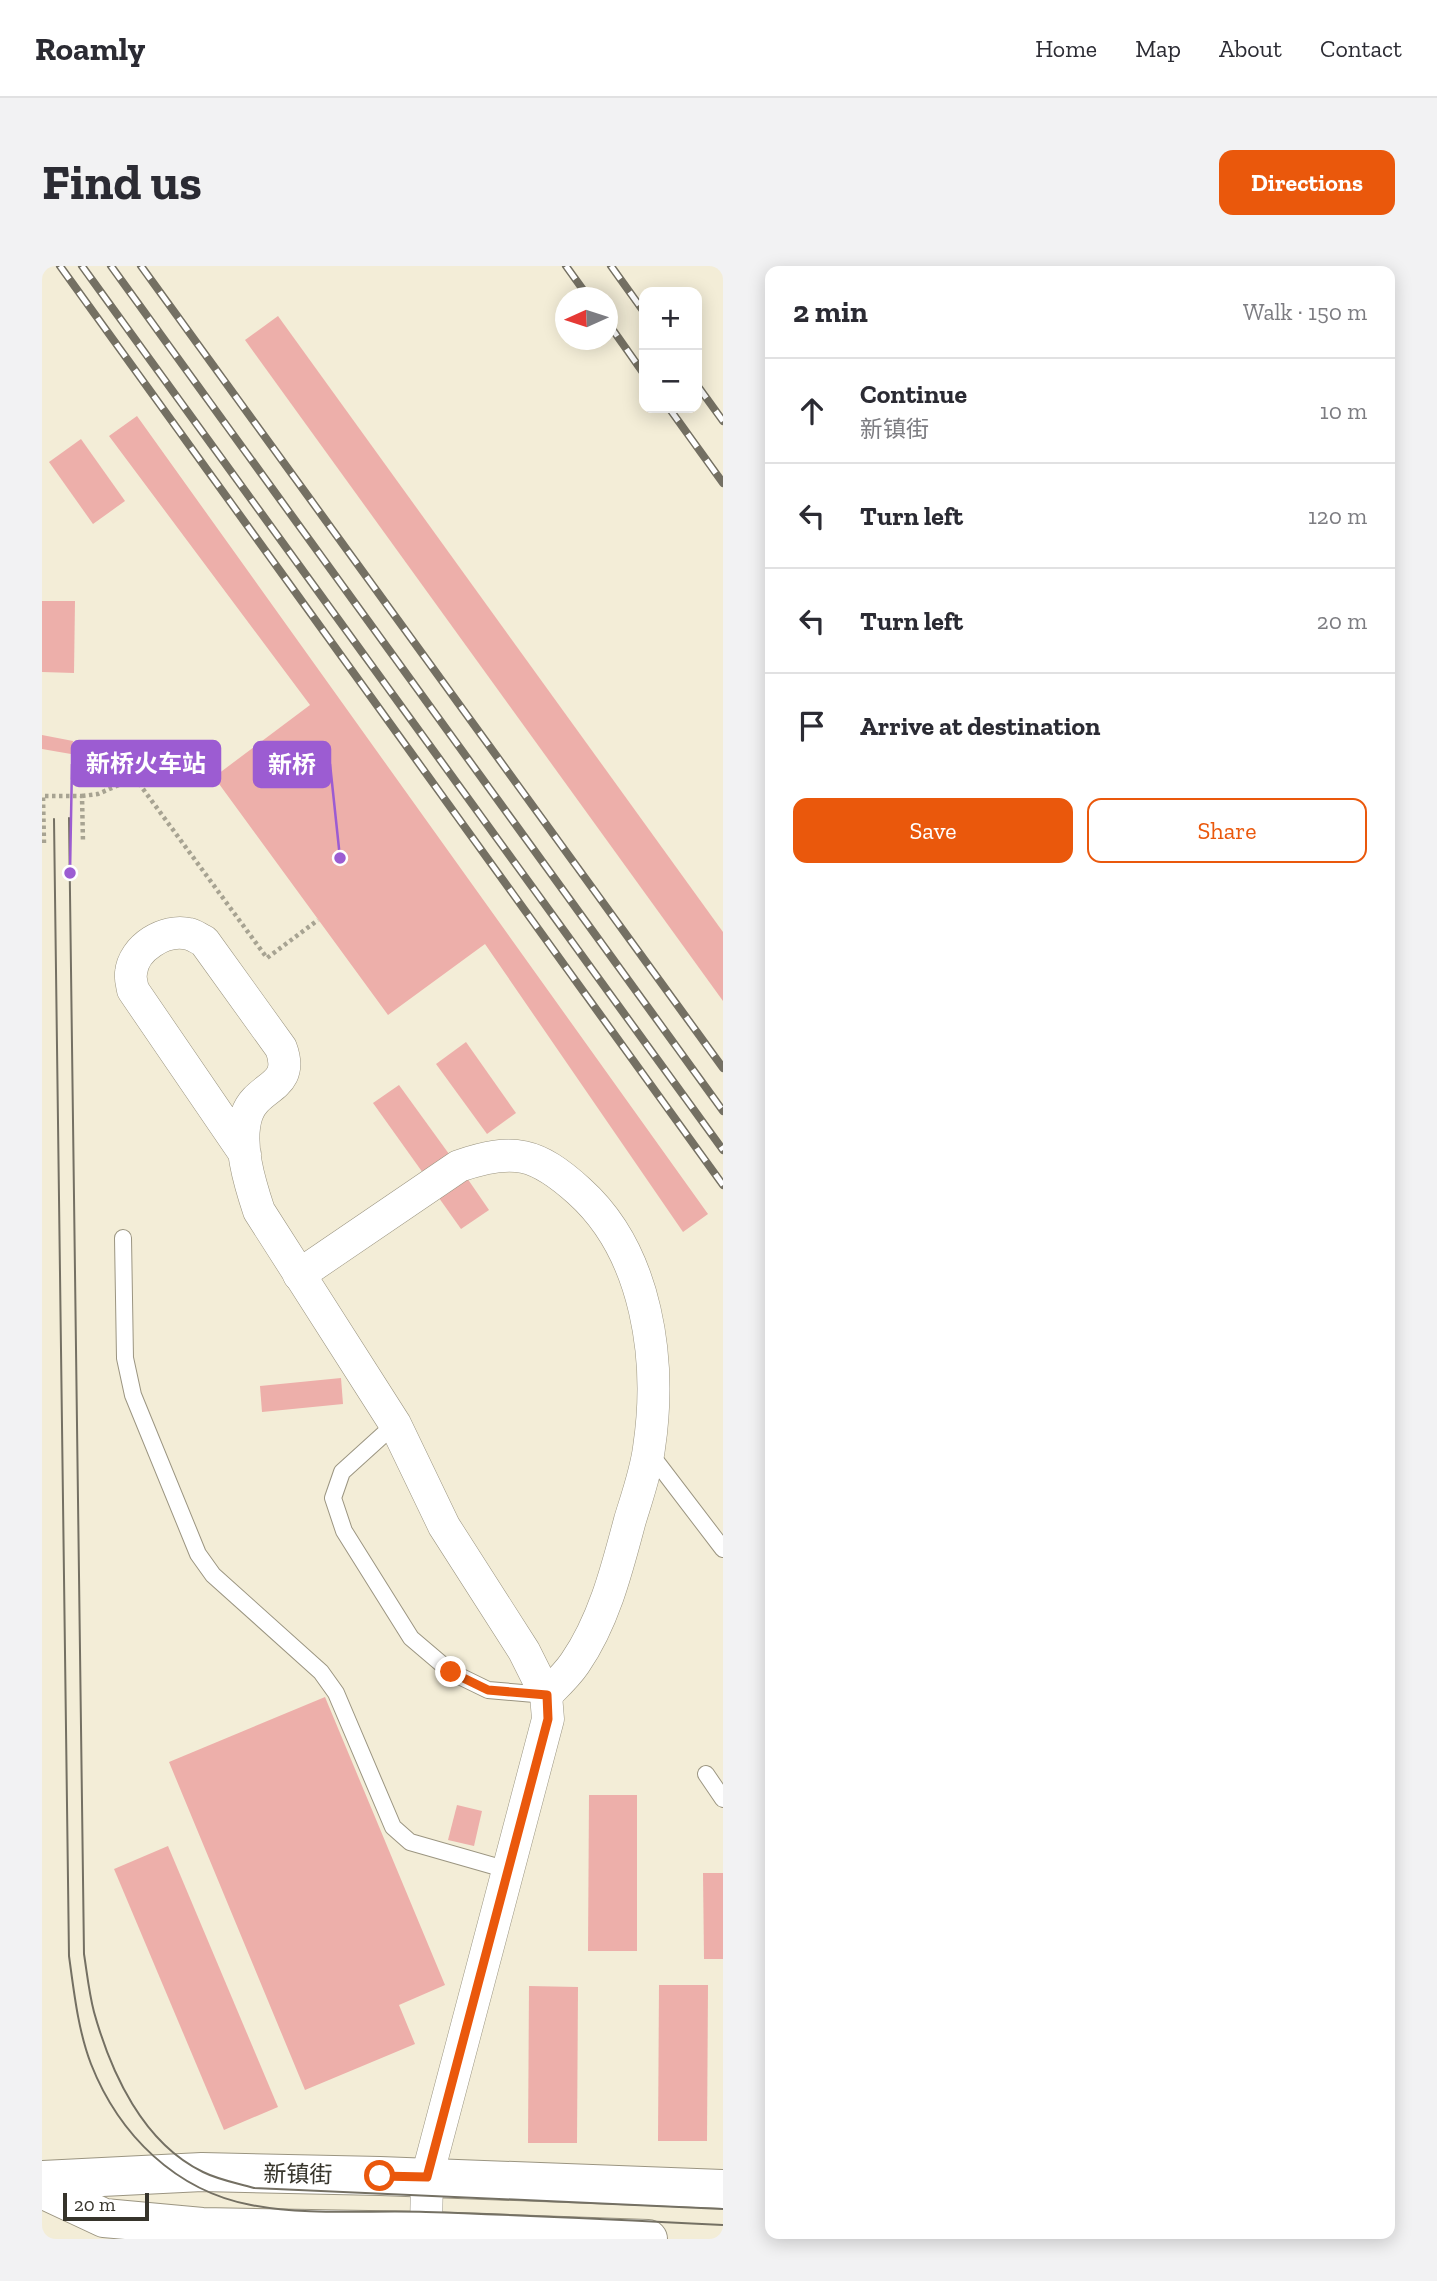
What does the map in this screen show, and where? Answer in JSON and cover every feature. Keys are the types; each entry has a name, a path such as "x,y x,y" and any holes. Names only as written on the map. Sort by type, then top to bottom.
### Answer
{"street":[{"path":"245,1154 133,990 131,974 135,959 143,949 172,933 188,934 204,941 281,1048 285,1058 282,1076 254,1101 247,1112 244,1125 249,1182 260,1211 395,1424 444,1526 524,1651 547,1695 548,1719 427,2177 426,2231"},
{"path":"299,1275 459,1166 487,1156 514,1155 541,1161 591,1202 614,1231 633,1270 650,1340 653,1417 649,1452 617,1569 594,1631 573,1665 547,1695"},
{"name":"新镇街","path":"42,2180 202,2172 427,2177 723,2189"},
{"path":"42,2189 104,2218 202,2227 648,2239"}],"lane":[{"path":"123,1238 125,1358 133,1395 198,1554 213,1575 321,1672 329,1683 336,1693 393,1827 410,1842 508,1870"},
{"path":"395,1424 342,1472 333,1498 344,1531 411,1637 451,1672 488,1690 547,1695"},
{"path":"649,1452 723,1549"},
{"path":"706,1774 723,1799"}],"path":[{"path":"44,843 43,796 98,794 135,778 267,958 318,920"},
{"path":"82,796 83,842"}],"building":[{"path":"278,316 723,932 723,1001 245,340"},
{"path":"137,416 708,1214 683,1232 485,944 388,1015 214,777 310,705 109,436"},
{"path":"81,439 125,501 93,524 49,462"},
{"path":"42,601 75,601 74,673 42,672"},
{"path":"42,735 73,741 71,754 42,749"},
{"path":"466,1042 516,1113 487,1134 436,1064"},
{"path":"399,1085 449,1154 423,1173 373,1103"},
{"path":"467,1178 489,1210 461,1229 439,1198"},
{"path":"341,1378 343,1404 262,1412 260,1386"},
{"path":"325,1697 445,1985 399,2005 415,2044 305,2090 169,1762"},
{"path":"589,1795 637,1795 637,1951 588,1951"},
{"path":"457,1805 482,1811 474,1846 448,1840"},
{"path":"168,1846 278,2107 224,2130 114,1869"},
{"path":"703,1873 723,1873 723,1959 704,1959"},
{"path":"659,1985 708,1985 707,2141 658,2141"},
{"path":"529,1986 578,1987 577,2143 528,2143"}],"tram line":[{"path":"69,818 84,1954 94,2012 120,2082 147,2125 182,2159 209,2175 254,2188 723,2209"},
{"path":"54,819 69,1956 83,2038 103,2090 117,2114 153,2156 198,2187 251,2205 316,2212 463,2213 723,2225"}],"railway":[{"path":"60,266 723,1185"},
{"path":"82,266 723,1150"},
{"path":"111,266 723,1111"},
{"path":"141,266 723,1068"},
{"path":"566,266 581,287"},
{"path":"611,266 639,305"},
{"path":"618,337 639,367"},
{"path":"702,392 723,421"},
{"path":"673,413 723,483"}],"place":[{"name":"新桥","path":"340,858"},
{"name":"新桥火车站","path":"70,873"}],"route":[{"path":"380,2176 427,2177 548,1719 547,1695 488,1690 451,1672"}]}
